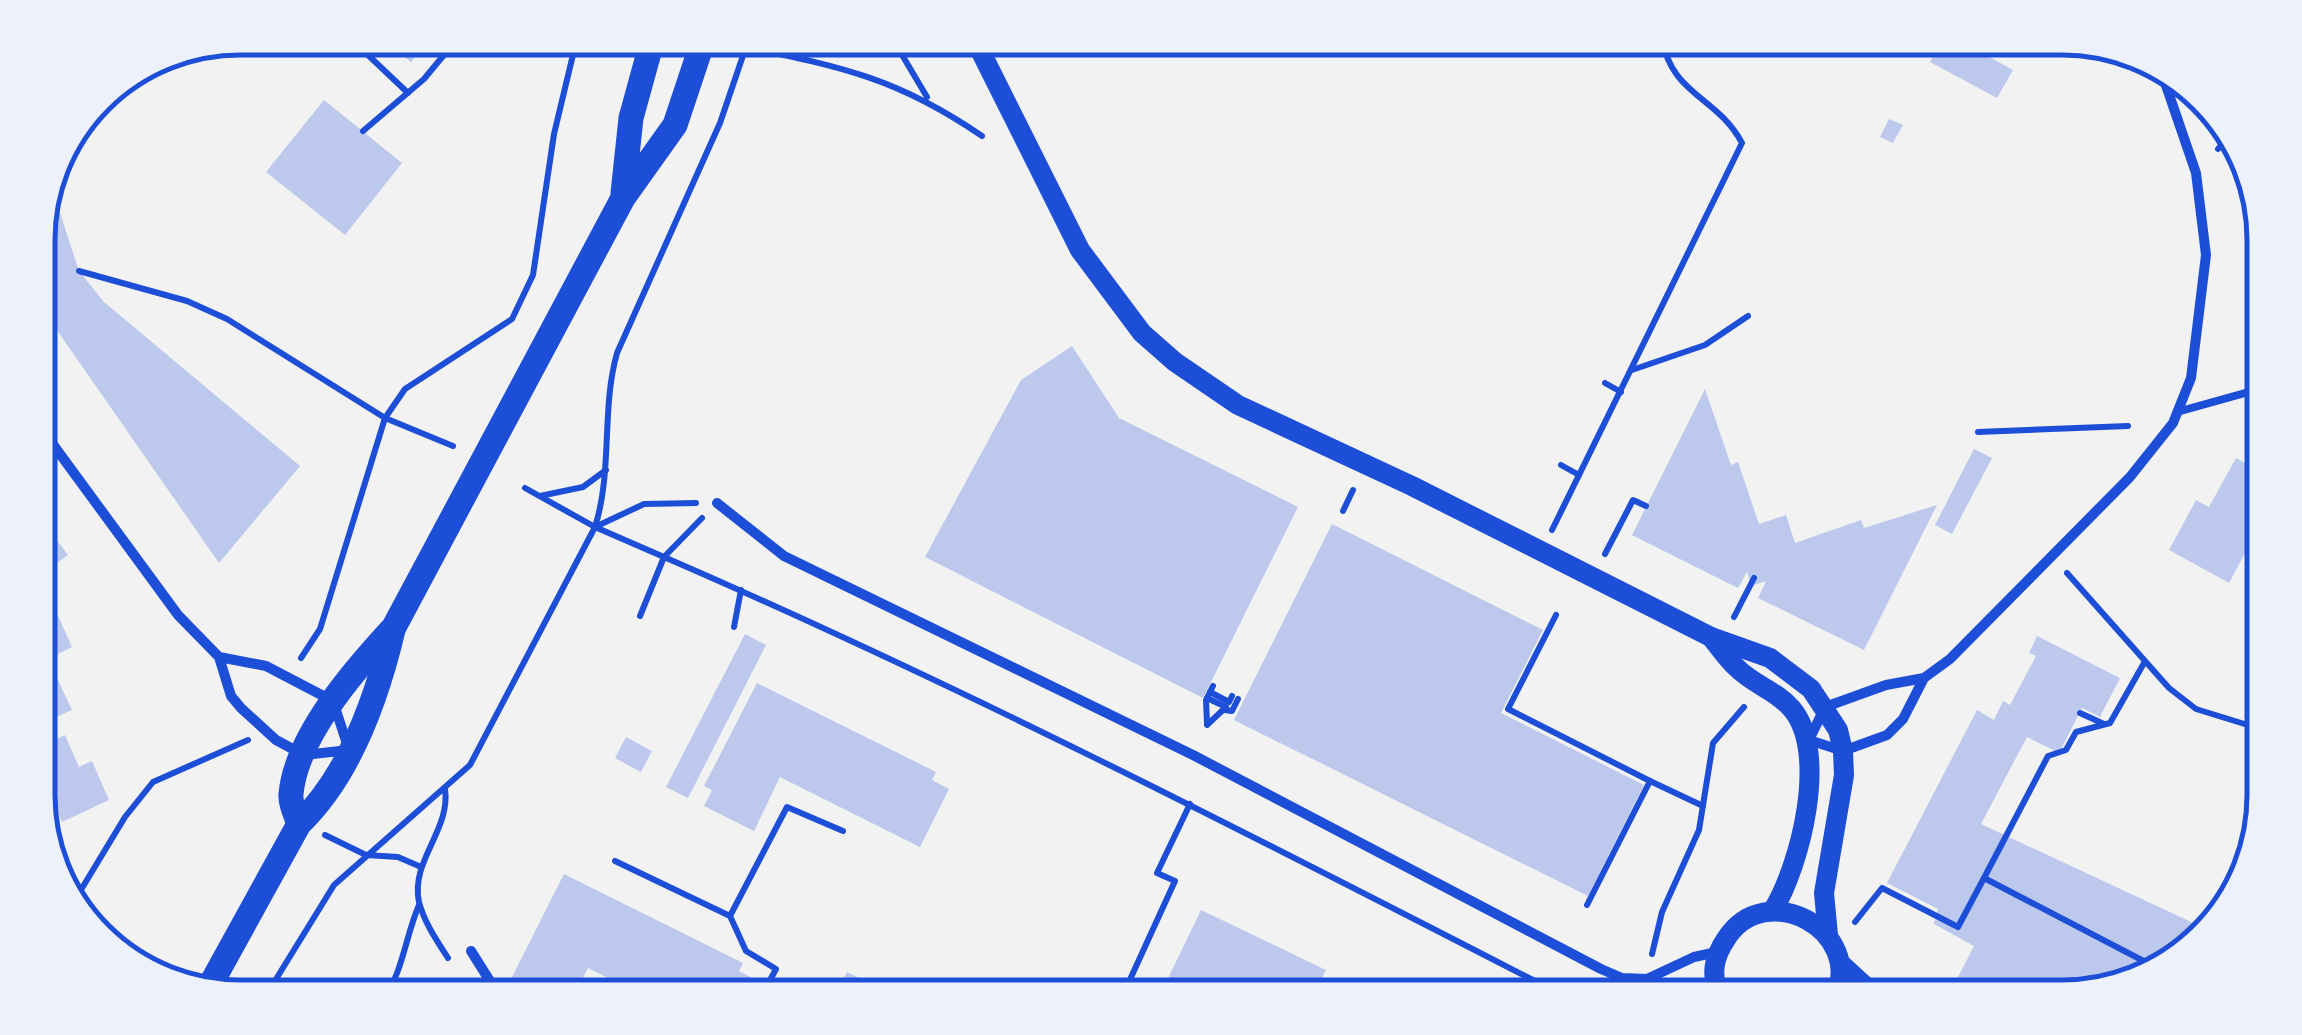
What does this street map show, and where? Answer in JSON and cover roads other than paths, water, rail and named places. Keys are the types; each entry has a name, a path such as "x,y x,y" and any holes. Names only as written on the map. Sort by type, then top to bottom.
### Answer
{"main road":[{"path":"623,198 632,118 649,55"},
{"path":"214,978 299,824 318,806 349,750 378,693 394,627 623,198 674,125 698,55"},
{"path":"982,55 1080,250 1142,333 1175,362 1238,404 1412,486 1711,637 1749,648 1782,665 1825,708 1844,751 1844,776 1824,893 1828,935 1840,962 1859,980"},
{"path":"299,824 290,796 304,755 349,675 394,627"},
{"path":"1711,637 1738,670 1791,707 1809,740 1809,782 1800,833 1786,889 1772,910"},
{"path":"1716,980 1717,952 1732,928 1752,915 1772,910 1792,912 1814,922 1828,935"},
{"path":"1837,980 1840,962"}],"street":[{"path":"1924,678 1886,685 1825,708 1809,740 1844,751 1887,735 1903,719 1924,678 2051,560 2130,478 2177,412 2191,378 2206,255 2196,173 2167,88"},
{"path":"55,447 178,615 219,657 231,696 259,725 304,755 349,750 333,701 266,666 219,657"},
{"path":"717,503 784,556 1166,741 1600,969 1622,978 1647,980 1694,957 1717,952"},
{"path":"471,951 489,980"}],"lane":[{"path":"2177,412 2247,392"}]}
